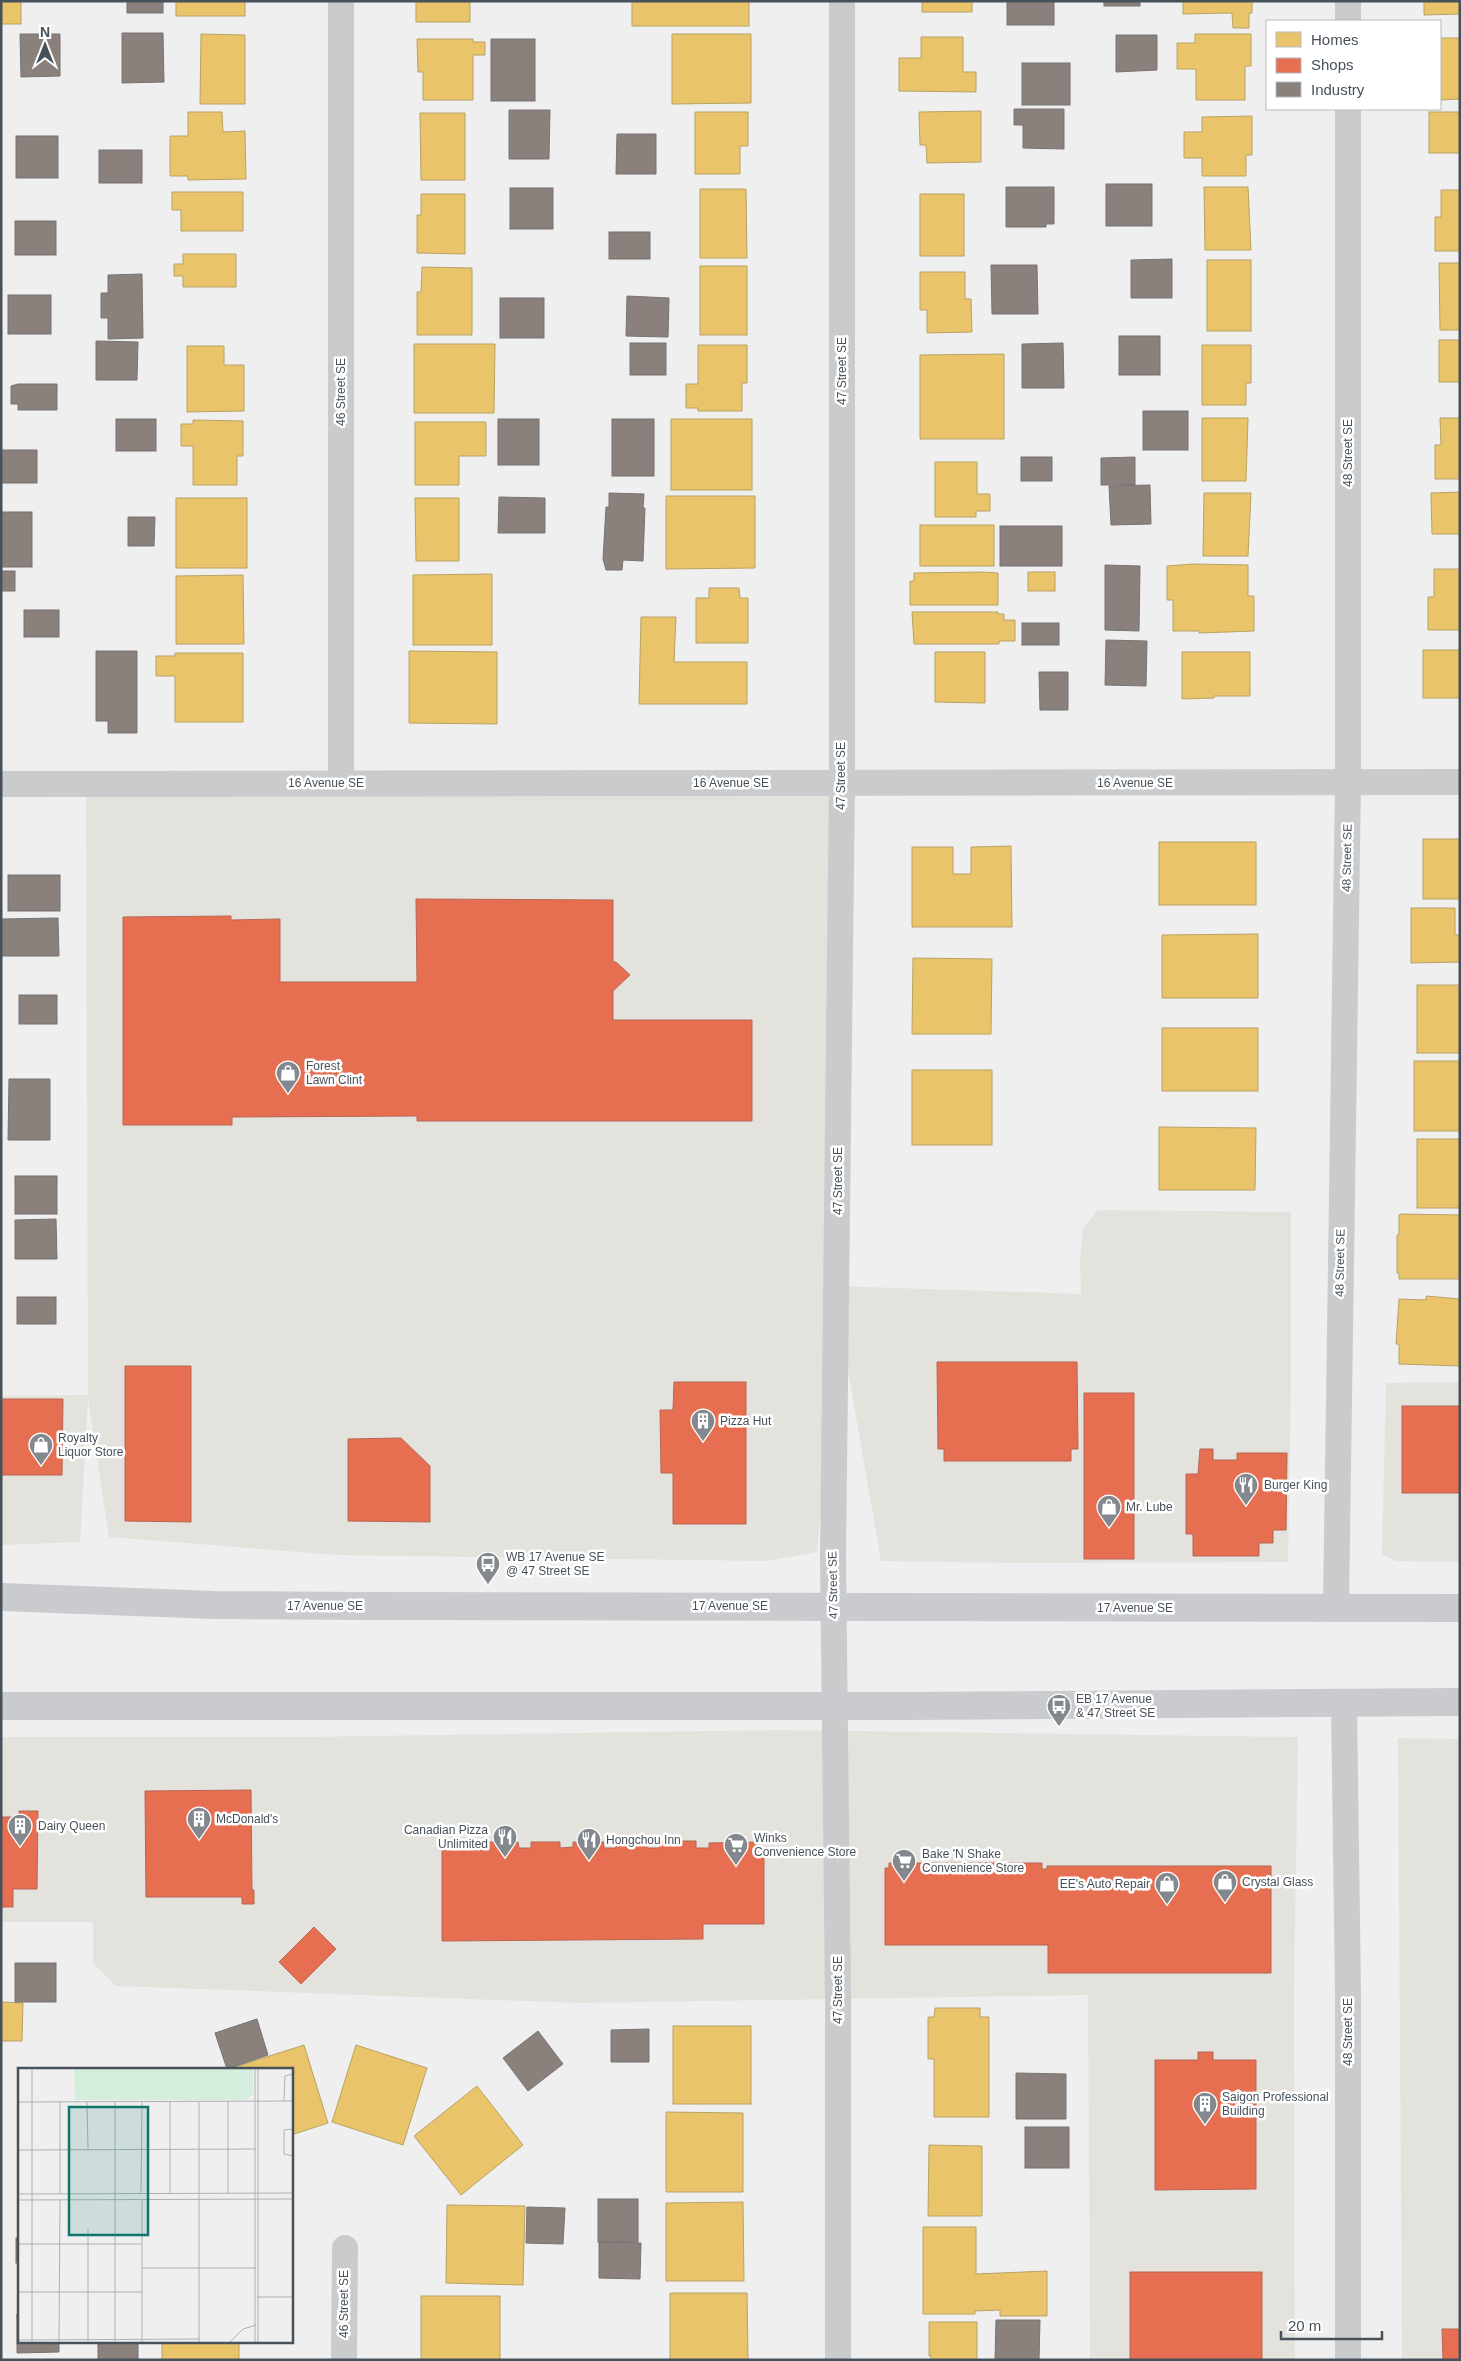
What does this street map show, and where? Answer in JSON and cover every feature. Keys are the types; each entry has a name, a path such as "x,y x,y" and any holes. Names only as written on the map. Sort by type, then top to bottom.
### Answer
{"main road":[{"name":"17 Avenue SE","path":"1,1597 311,1606 1460,1608"},
{"path":"1,1706 835,1706 1460,1702"}],"street":[{"name":"46 Street SE","path":"341,1 342,784"},
{"name":"47 Street SE","path":"838,2360 833,1606 842,783 842,1"},
{"path":"1348,1 1348,20"},
{"name":"48 Street SE","path":"1336,1607 1348,782 1348,110"},
{"name":"16 Avenue SE","path":"1,784 1460,782"},
{"name":"48 Street SE","path":"1344,1704 1348,1994 1348,2360"},
{"name":"46 Street SE","path":"344,2360 345,2248"}],"shaded area":[{"path":"86,783 842,783 837,1286 1081,1294 1080,1263 1083,1228 1098,1210 1291,1212 1288,1562 1022,1563 881,1561 837,1307 817,1552 768,1561 337,1555 109,1537 88,1399 80,1542 1,1545 1,1396 88,1395"},
{"path":"1460,1382 1460,1562 1396,1561 1382,1554 1386,1383"},
{"path":"778,1730 1298,1737 1294,1994 1295,2360 1090,2360 1088,1995 581,2003 116,1986 93,1963 93,1922 1,1922 1,1737 301,1737"},
{"path":"1398,1738 1460,1739 1460,2360 1402,2360"}],"building: Homes":[{"path":"1,1 21,1 21,24 1,24"},
{"path":"176,1 245,1 245,16 176,16"},
{"path":"416,1 470,1 470,22 416,22"},
{"path":"632,1 749,1 749,26 632,26"},
{"path":"922,1 972,1 972,12 922,12"},
{"path":"1183,1 1252,1 1252,13 1249,13 1249,28 1233,28 1232,13 1183,14"},
{"path":"1424,1 1460,1 1460,14 1424,15"},
{"path":"201,34 245,35 245,104 200,104"},
{"path":"672,34 751,34 751,103 672,104"},
{"path":"1195,34 1251,34 1251,66 1245,66 1245,100 1196,100 1196,69 1177,69 1177,43 1195,43"},
{"path":"921,37 963,37 963,72 976,72 976,92 899,91 899,58 921,58"},
{"path":"1441,38 1460,38 1460,99 1441,100"},
{"path":"417,39 473,39 473,42 485,42 485,55 473,55 473,100 423,100 423,72 418,72"},
{"path":"981,111 981,162 927,163 926,145 920,145 919,112"},
{"path":"188,112 222,112 223,132 245,131 246,179 188,180 188,176 170,176 170,136 188,136"},
{"path":"695,112 748,112 748,146 740,146 740,174 695,174"},
{"path":"1429,112 1460,112 1460,153 1429,153"},
{"path":"420,113 465,113 465,180 421,180"},
{"path":"1252,116 1252,155 1246,155 1246,176 1202,176 1202,158 1184,158 1184,132 1202,132 1202,117"},
{"path":"1204,187 1248,187 1251,250 1205,250"},
{"path":"700,189 746,189 747,258 700,258"},
{"path":"1441,190 1460,190 1460,251 1435,251 1435,217 1441,217"},
{"path":"172,192 243,192 243,231 181,231 181,210 172,210"},
{"path":"421,194 465,194 465,254 417,253 417,215 421,215"},
{"path":"920,194 964,194 964,256 920,256"},
{"path":"183,254 236,254 236,287 183,287 183,276 174,276 174,264 183,264"},
{"path":"1207,260 1251,260 1251,331 1207,331"},
{"path":"1439,263 1460,263 1460,330 1440,330"},
{"path":"700,266 747,266 747,335 700,335"},
{"path":"422,267 472,268 472,335 417,335 417,292 421,292"},
{"path":"920,272 965,272 965,299 971,299 972,332 927,333 927,310 920,310"},
{"path":"1439,340 1460,340 1460,382 1439,382"},
{"path":"414,344 495,344 494,413 414,413"},
{"path":"698,345 747,345 747,383 742,383 742,411 698,411 698,408 686,408 686,384 698,384"},
{"path":"1202,345 1251,345 1251,383 1246,383 1246,405 1202,405"},
{"path":"187,346 224,346 224,365 244,365 244,411 187,412"},
{"path":"1004,354 1004,439 920,439 920,355"},
{"path":"1202,418 1248,418 1246,481 1202,481"},
{"path":"1440,418 1460,418 1460,479 1435,479 1435,445 1441,445"},
{"path":"671,419 752,419 752,490 671,490"},
{"path":"193,420 243,421 243,456 237,456 237,485 193,485 193,446 181,446 181,424 193,424"},
{"path":"415,422 486,422 486,456 459,456 459,485 415,485"},
{"path":"935,462 977,462 977,494 990,494 990,511 976,511 976,517 935,517"},
{"path":"1460,492 1460,534 1432,534 1431,493"},
{"path":"1204,493 1251,493 1248,556 1203,556"},
{"path":"666,496 755,496 755,568 666,569"},
{"path":"176,498 247,498 247,568 176,568"},
{"path":"415,498 459,498 459,561 416,561"},
{"path":"920,525 994,525 994,566 920,566"},
{"path":"1193,564 1248,565 1248,596 1254,596 1254,631 1199,633 1199,631 1173,631 1173,600 1167,600 1167,566"},
{"path":"1434,569 1460,569 1460,630 1428,630 1428,597 1434,597"},
{"path":"1028,572 1055,572 1055,591 1028,591"},
{"path":"914,573 998,573 998,605 910,605 910,581 914,581"},
{"path":"492,574 492,645 413,645 413,575"},
{"path":"243,575 244,644 176,644 176,576"},
{"path":"709,588 739,588 740,598 748,598 748,643 696,643 696,598 709,598"},
{"path":"912,612 998,612 998,614 1004,614 1004,620 1015,620 1015,641 999,641 999,644 914,644"},
{"path":"641,617 676,617 674,662 747,662 747,704 639,704"},
{"path":"1423,650 1460,650 1460,698 1423,698"},
{"path":"409,651 497,652 497,724 409,723"},
{"path":"935,652 985,652 985,703 935,702"},
{"path":"1182,652 1250,652 1250,696 1214,696 1214,698 1182,699"},
{"path":"175,653 243,653 243,722 175,722 175,676 156,676 156,656 175,656"},
{"path":"1423,839 1460,839 1460,899 1423,899"},
{"path":"1159,842 1256,842 1256,905 1159,905"},
{"path":"1011,846 1012,927 912,927 912,847 953,847 953,874 971,874 971,847"},
{"path":"1411,908 1455,908 1455,935 1460,935 1460,962 1411,963"},
{"path":"1258,934 1258,998 1162,998 1162,935"},
{"path":"913,958 992,959 991,1034 912,1034"},
{"path":"1417,985 1460,985 1460,1053 1417,1053"},
{"path":"1162,1028 1258,1028 1258,1091 1162,1091"},
{"path":"1414,1061 1460,1061 1460,1131 1414,1131"},
{"path":"912,1070 992,1070 992,1145 912,1145"},
{"path":"1159,1127 1256,1128 1255,1190 1159,1190"},
{"path":"1417,1139 1460,1139 1460,1208 1417,1208"},
{"path":"1399,1215 1460,1215 1460,1279 1399,1279 1399,1273 1397,1273 1397,1235 1399,1235"},
{"path":"1426,1296 1460,1299 1460,1366 1399,1364 1399,1344 1396,1344 1399,1299 1426,1300"},
{"path":"1,2002 23,2003 22,2041 1,2041"},
{"path":"935,2008 980,2008 980,2017 989,2017 989,2117 934,2117 934,2059 928,2059 928,2017 934,2017"},
{"path":"673,2026 751,2026 751,2104 673,2104"},
{"path":"304,2045 328,2123 292,2135 292,2068 232,2068"},
{"path":"356,2045 427,2068 403,2145 332,2122"},
{"path":"477,2086 523,2145 461,2195 414,2136"},
{"path":"666,2112 743,2113 743,2192 666,2192"},
{"path":"929,2145 982,2146 982,2216 928,2216"},
{"path":"743,2202 744,2281 666,2281 666,2203"},
{"path":"447,2205 525,2206 523,2285 446,2283"},
{"path":"923,2227 976,2227 976,2274 1047,2271 1047,2316 1000,2316 1000,2310 975,2311 975,2314 923,2314"},
{"path":"670,2293 747,2293 748,2360 670,2360"},
{"path":"421,2296 500,2296 500,2360 421,2360"},
{"path":"929,2322 977,2322 977,2360 931,2360 931,2356 929,2356"},
{"path":"162,2344 239,2344 239,2360 162,2360"}],"building: Shops":[{"path":"416,899 613,900 613,962 616,962 630,975 613,991 613,1020 752,1020 752,1121 417,1121 417,1116 232,1117 232,1125 123,1125 123,917 231,916 231,920 280,919 280,982 417,982"},
{"path":"937,1362 1077,1362 1078,1449 1071,1449 1071,1461 944,1461 944,1449 938,1449"},
{"path":"125,1366 191,1366 191,1522 125,1521"},
{"name":"Pizza Hut","path":"674,1382 746,1382 746,1524 673,1524 673,1473 661,1473 660,1410 673,1410"},
{"path":"1084,1393 1134,1393 1134,1559 1084,1559"},
{"path":"1,1399 63,1399 62,1475 1,1475"},
{"path":"1402,1406 1460,1406 1460,1493 1402,1493"},
{"path":"401,1438 430,1466 430,1522 348,1521 348,1439"},
{"path":"1200,1449 1213,1449 1213,1460 1237,1460 1237,1453 1287,1453 1286,1530 1273,1530 1273,1543 1259,1543 1259,1556 1193,1556 1193,1534 1186,1534 1186,1474 1198,1474"},
{"name":"McDonald's","path":"251,1790 252,1890 254,1890 254,1904 242,1904 242,1897 146,1897 145,1791"},
{"name":"Dairy Queen","path":"19,1811 38,1811 37,1889 13,1889 13,1907 1,1907 1,1817 19,1817"},
{"path":"659,1841 696,1841 696,1848 709,1848 709,1843 758,1842 758,1848 764,1848 764,1924 703,1924 703,1939 442,1941 442,1848 448,1848 448,1842 477,1842 477,1848 489,1848 489,1842 518,1842 519,1848 531,1848 531,1842 560,1842 560,1848 573,1847 573,1842 604,1842 604,1848 616,1848 616,1842 647,1842 647,1848 659,1848"},
{"path":"889,1863 1042,1863 1042,1869 1047,1869 1047,1866 1271,1866 1271,1973 1048,1973 1048,1945 885,1945 885,1868 889,1868"},
{"path":"314,1927 336,1949 301,1984 279,1962"},
{"name":"Saigon Professional Building","path":"1198,2052 1213,2052 1213,2060 1256,2060 1256,2189 1155,2190 1155,2060 1198,2060"},
{"path":"1130,2272 1262,2272 1262,2360 1130,2360"},
{"path":"1442,2329 1460,2329 1460,2360 1443,2360"}],"building: Industry":[{"path":"127,1 163,1 163,13 127,13"},
{"path":"1007,1 1054,1 1054,25 1007,25"},
{"path":"1104,1 1140,1 1140,6 1104,6"},
{"path":"122,33 163,33 164,82 122,83"},
{"path":"20,34 60,34 60,76 21,77"},
{"path":"1116,35 1157,35 1157,70 1116,72"},
{"path":"491,39 535,39 535,101 491,101"},
{"path":"1022,63 1070,63 1070,105 1022,105"},
{"path":"1014,109 1064,109 1064,149 1023,148 1023,125 1014,125"},
{"path":"509,110 550,110 549,159 509,159"},
{"path":"617,134 656,134 656,174 616,174"},
{"path":"16,136 58,136 58,178 16,178"},
{"path":"99,150 142,150 142,183 99,183"},
{"path":"1106,184 1152,184 1152,226 1106,226"},
{"path":"1006,187 1054,187 1054,224 1046,224 1046,227 1006,227"},
{"path":"510,188 553,188 553,229 510,229"},
{"path":"15,221 56,221 56,255 15,255"},
{"path":"609,232 650,232 650,259 609,259"},
{"path":"1172,259 1172,298 1131,298 1131,260"},
{"path":"991,265 1037,265 1038,314 992,314"},
{"path":"142,274 143,338 108,339 108,318 101,318 101,293 108,293 108,275"},
{"path":"8,295 51,295 51,334 8,334"},
{"path":"627,296 669,298 668,337 626,336"},
{"path":"500,298 544,298 544,338 500,338"},
{"path":"1119,336 1160,336 1160,375 1119,375"},
{"path":"96,341 138,342 137,380 96,380"},
{"path":"630,343 666,343 666,375 630,375"},
{"path":"1063,343 1064,388 1022,388 1022,344"},
{"path":"18,384 57,384 57,410 18,410 18,404 11,404 11,386"},
{"path":"1143,411 1188,411 1188,450 1143,450"},
{"path":"116,419 156,419 156,451 116,451"},
{"path":"498,419 539,419 539,465 498,465"},
{"path":"612,419 654,419 654,476 612,476"},
{"path":"1,450 37,450 37,483 1,483"},
{"path":"1021,457 1052,457 1052,481 1021,481"},
{"path":"1135,457 1135,485 1101,485 1101,458"},
{"path":"1150,485 1151,524 1111,525 1109,486"},
{"path":"609,493 644,494 643,561 623,560 622,570 606,570 603,559 606,507 609,507"},
{"path":"499,497 545,498 545,533 498,533"},
{"path":"1,512 32,512 32,567 1,567"},
{"path":"128,517 155,517 154,546 128,546"},
{"path":"1000,526 1062,526 1062,566 1000,566"},
{"path":"1105,565 1140,566 1139,631 1105,630"},
{"path":"1,571 15,571 15,591 1,591"},
{"path":"24,610 59,610 59,637 24,637"},
{"path":"1022,623 1059,623 1059,645 1022,645"},
{"path":"1106,640 1147,641 1146,686 1105,685"},
{"path":"96,651 137,651 137,733 108,733 108,721 96,721"},
{"path":"1039,672 1068,672 1068,710 1040,710"},
{"path":"8,875 60,875 60,911 8,911"},
{"path":"58,918 59,956 1,956 1,919"},
{"path":"19,995 57,995 57,1024 19,1024"},
{"path":"9,1079 50,1079 50,1140 8,1140"},
{"path":"15,1176 57,1176 57,1214 15,1214"},
{"path":"56,1219 57,1259 15,1259 15,1220"},
{"path":"17,1297 56,1297 56,1324 17,1324"},
{"path":"15,1963 56,1963 56,2002 15,2002"},
{"path":"257,2019 268,2055 227,2068 215,2033"},
{"path":"649,2029 649,2062 611,2062 611,2030"},
{"path":"538,2031 563,2064 528,2091 503,2058"},
{"path":"1016,2073 1066,2074 1066,2119 1016,2119"},
{"path":"1025,2127 1069,2127 1069,2168 1025,2168"},
{"path":"598,2199 638,2199 638,2242 598,2242"},
{"path":"527,2207 565,2208 563,2244 526,2243"},
{"path":"16,2238 18,2238 18,2263 16,2263"},
{"path":"599,2242 641,2243 640,2279 599,2278"},
{"path":"17,2314 18,2344 59,2344 59,2352 17,2353"},
{"path":"996,2320 1040,2320 1039,2360 995,2360"},
{"path":"98,2344 138,2344 138,2360 98,2360"}],"place":[{"name":"Forest Lawn Clint","path":"288,1094"},
{"name":"Pizza Hut","path":"703,1442"},
{"name":"Royalty Liquor Store","path":"41,1466"},
{"name":"Burger King","path":"1246,1506"},
{"name":"Mr. Lube","path":"1109,1528"},
{"name":"WB 17 Avenue SE @ 47 Street SE","path":"488,1585"},
{"name":"EB 17 Avenue & 47 Street SE","path":"1059,1727"},
{"name":"McDonald's","path":"199,1840"},
{"name":"Dairy Queen","path":"20,1847"},
{"name":"Canadian Pizza Unlimited","path":"505,1858"},
{"name":"Hongchou Inn","path":"589,1861"},
{"name":"Winks Convenience Store","path":"736,1866"},
{"name":"Bake 'N Shake Convenience Store","path":"904,1882"},
{"name":"Crystal Glass","path":"1225,1903"},
{"name":"EE's Auto Repair","path":"1167,1905"},
{"name":"Saigon Professional Building","path":"1205,2125"}]}
